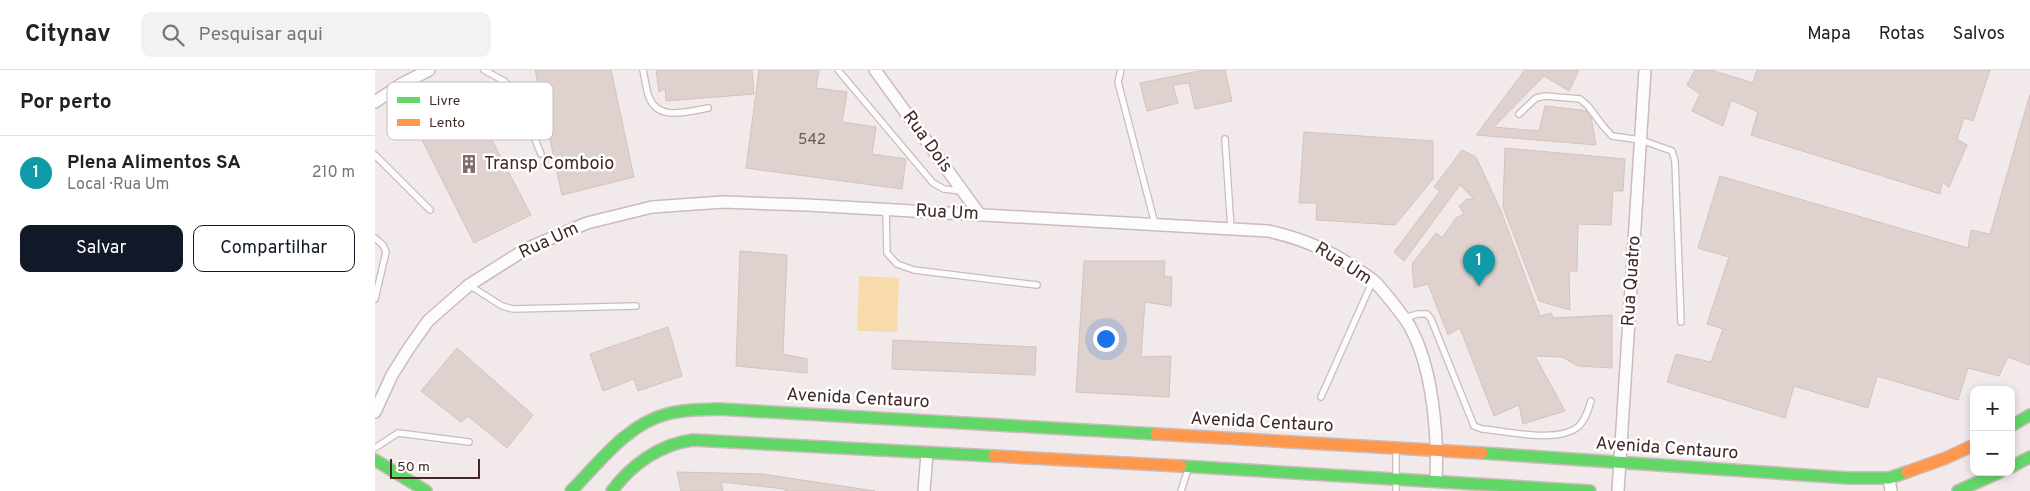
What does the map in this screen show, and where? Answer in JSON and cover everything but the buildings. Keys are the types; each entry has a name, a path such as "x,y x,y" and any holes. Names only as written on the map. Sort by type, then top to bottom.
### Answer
{"street":[{"path":"406,82 429,70"},
{"name":"Rua Dois","path":"875,70 980,215"},
{"name":"Rua Quatro","path":"1618,491 1645,70"},
{"path":"375,102 387,94"},
{"name":"Rua Um","path":"375,412 392,375 428,321 469,285 526,249 587,223 653,207 723,202 1268,230 1315,244 1373,280 1409,325 1423,361 1433,405 1437,450 1436,481"},
{"name":"Avenida Centauro","path":"571,491 629,433 659,416 685,411 718,409 1437,450 1849,478 1889,478 1946,458 1970,447"},
{"path":"2015,424 2030,415"},
{"path":"612,491 623,475 645,458 665,448 687,440 717,440 927,454 1396,478 1590,491"},
{"path":"924,491 927,454"},
{"path":"2015,465 2030,458"},
{"path":"375,460 426,491"},
{"path":"1958,491 1991,476"},
{"path":"1889,478 1891,491"}],"lane":[{"path":"484,70 506,82"},
{"path":"643,70 649,98 655,107 663,113 709,108"},
{"path":"838,70 933,183 944,189 963,191"},
{"path":"1121,70 1118,82 1155,224"},
{"path":"1519,114 1536,98 1545,96 1580,99 1612,136 1641,140 1672,151 1675,161 1681,322"},
{"path":"1225,139 1231,229"},
{"path":"535,140 541,154"},
{"path":"375,155 430,210"},
{"path":"886,210 887,253 897,264 914,270 1037,285"},
{"path":"375,238 383,245 386,252 375,299"},
{"path":"1321,398 1373,280"},
{"path":"469,285 502,306 513,309 636,306"},
{"path":"1404,318 1427,314 1431,319 1475,426 1483,429 1552,436 1567,432 1578,426 1587,415 1591,401"},
{"path":"375,448 398,433 469,442"},
{"path":"1395,449 1396,491"},
{"path":"1181,491 1189,467"}],"shaded area":[{"path":"859,276 899,278 897,332 857,331"}],"traffic: fast":[{"path":"571,491 626,435 653,419 686,410 718,409 1156,434"},
{"path":"2015,424 2030,415"},
{"path":"612,491 637,464 647,457 669,446 693,440 994,456"},
{"path":"1482,453 1849,478 1889,478 1907,472"},
{"path":"2015,465 2030,457"},
{"path":"375,460 426,491"},
{"path":"1181,466 1590,491"},
{"path":"1958,491 1991,476"}],"traffic: slow":[{"path":"1156,434 1482,453"},
{"path":"1907,472 1970,447"},
{"path":"994,456 1181,466"}],"place":[{"name":"Transp Comboio","path":"469,164"},
{"name":"Plena Alimentos SA","path":"1479,286"}]}
